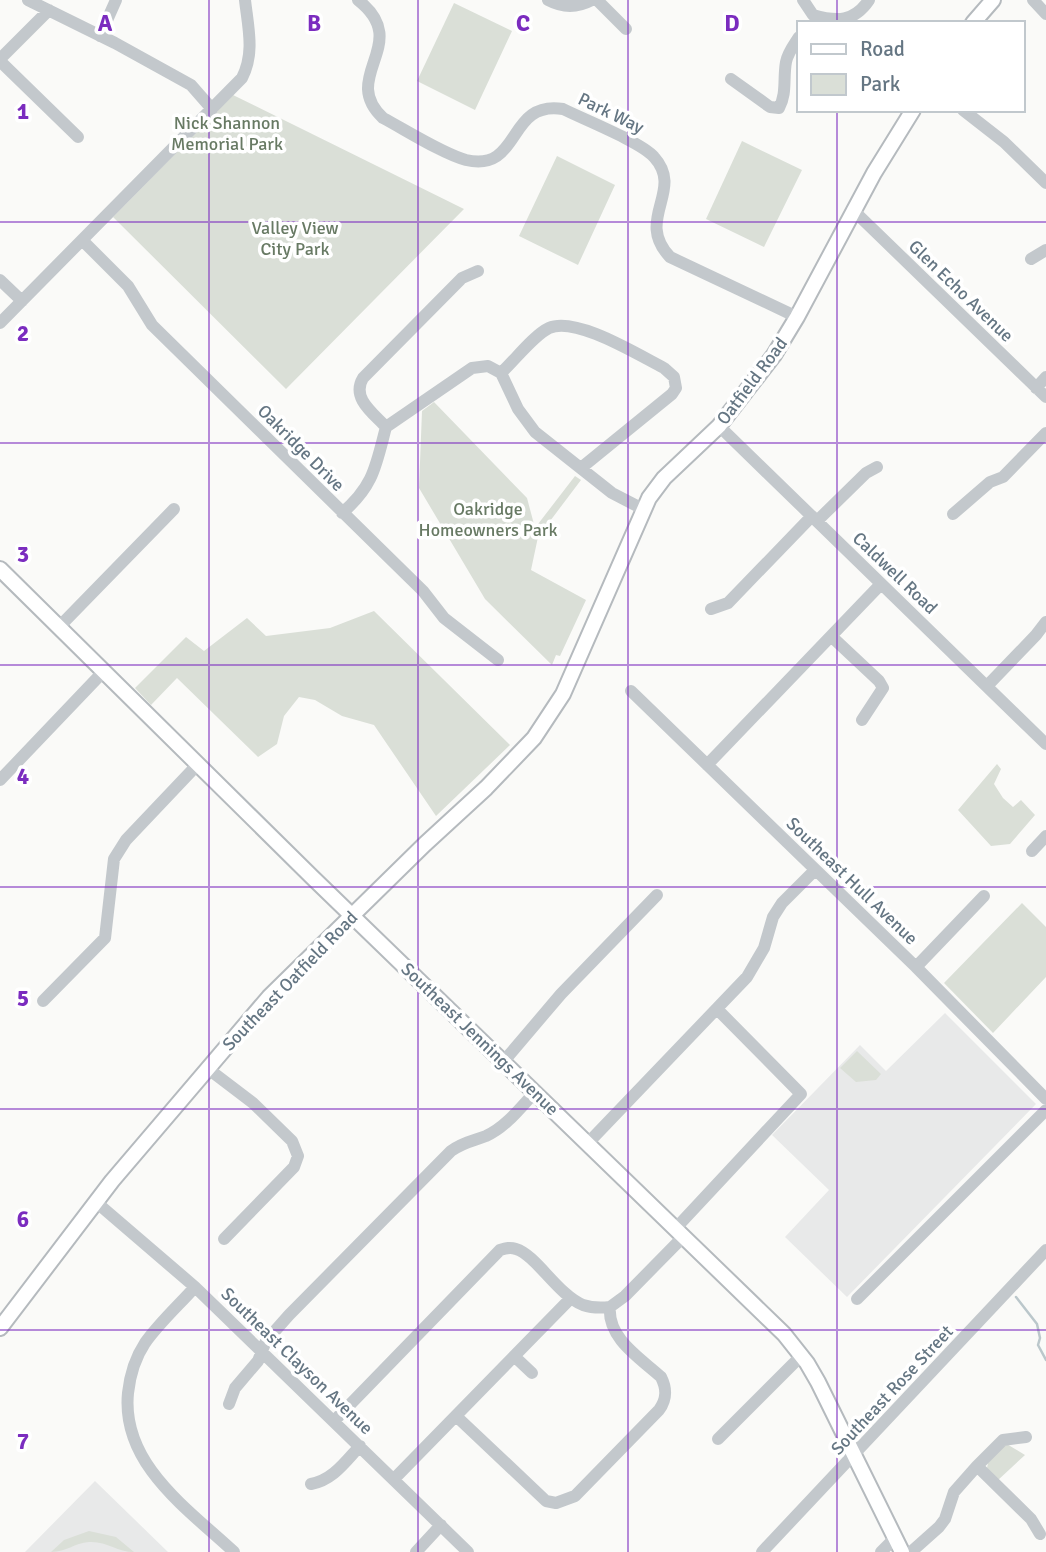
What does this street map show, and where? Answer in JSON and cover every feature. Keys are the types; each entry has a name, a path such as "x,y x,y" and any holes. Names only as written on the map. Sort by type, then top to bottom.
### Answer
{"main road":[{"path":"975,21 993,0"},
{"name":"Oatfield Road","path":"585,644 643,509 664,478 719,426 774,355 853,210 911,112"},
{"name":"Southeast Jennings Avenue","path":"0,569 352,916 776,1326 802,1355 823,1392 902,1552"},
{"name":"Southeast Oatfield Road","path":"0,1328 96,1202 269,997 486,788 534,738 557,705 585,644"}],"street":[{"path":"28,0 191,85 212,109"},
{"path":"100,36 116,0"},
{"path":"0,323 237,84 247,68 251,50 245,0"},
{"name":"Park Way","path":"358,0 370,11 378,26 380,49 366,89 374,109 383,118 457,157 475,161 492,158 501,153 532,113 551,107 563,109 642,148 655,158 665,182 656,229 660,244 670,257 797,317"},
{"path":"548,0 565,6 583,5 592,0"},
{"path":"597,0 626,29"},
{"path":"803,0 811,19 841,20 860,12 869,0"},
{"path":"1032,0 1046,14"},
{"path":"49,10 0,60 78,137"},
{"path":"731,79 770,107 779,107 784,100 788,53 797,40"},
{"path":"966,112 1004,142 1046,183"},
{"name":"Glen Echo Avenue","path":"853,210 1046,397"},
{"name":"Oakridge Drive","path":"82,240 128,286 152,324 342,513 370,484 386,426"},
{"path":"1031,259 1046,250"},
{"path":"478,271 462,278 363,378 359,385 362,402 386,426 472,368 488,366 501,373 507,381 518,409 528,424 612,493 643,509"},
{"path":"0,280 22,301"},
{"path":"501,373 546,330 565,324 594,334 664,368 674,377 676,388 672,394 581,468"},
{"path":"1036,388 1046,377"},
{"name":"Caldwell Road","path":"719,426 1046,744"},
{"path":"953,514 990,482 1003,477 1046,433"},
{"path":"711,609 728,603 814,519 866,473 877,467"},
{"path":"59,627 174,509"},
{"path":"342,513 423,591 444,618 498,660"},
{"path":"707,765 881,584"},
{"path":"987,686 1037,635 1046,622"},
{"path":"831,636 879,681 883,688 862,720"},
{"path":"0,780 104,671"},
{"name":"Southeast Hull Avenue","path":"631,691 916,967 1046,1099"},
{"path":"43,1001 106,938 114,859 125,840 198,764"},
{"path":"1032,851 1046,836"},
{"path":"589,1143 747,977 764,948 773,917 782,903 815,870"},
{"path":"504,1061 561,994 657,895"},
{"path":"916,967 984,896"},
{"path":"334,1421 500,1250 508,1247 522,1252 570,1298 591,1307 610,1307 625,1296 801,1094 717,1009"},
{"path":"207,1068 253,1103 295,1145 298,1156 294,1167 224,1239"},
{"path":"229,1404 234,1388 258,1362 265,1342 289,1315 451,1151 464,1142 485,1136 498,1128 535,1092"},
{"path":"857,1300 1046,1110"},
{"name":"Southeast Clayson Avenue","path":"96,1202 195,1287 468,1552"},
{"name":"Southeast Rose Street","path":"762,1552 1046,1250"},
{"path":"195,1287 147,1340 136,1361 128,1398 130,1425 138,1451 153,1474 234,1552"},
{"path":"394,1479 570,1298"},
{"path":"456,1416 546,1502 556,1503 575,1496 659,1410 666,1397 661,1377 614,1331 609,1318 610,1307"},
{"path":"718,1439 802,1355"},
{"path":"514,1356 532,1373"},
{"path":"911,1552 939,1527 945,1519 954,1492 1003,1440 1026,1437"},
{"path":"310,1484 331,1477 360,1446"},
{"path":"977,1466 1031,1518 1040,1534"},
{"path":"416,1552 441,1525"},
{"path":"881,1552 895,1538"}],"shaded area":[{"path":"945,1013 1036,1104 847,1297 785,1237 829,1190 772,1135 860,1045 886,1071"},
{"path":"95,1481 168,1552 25,1552"}],"green space":[{"path":"454,3 512,31 475,110 417,81"},
{"name":"Valley View City Park","path":"233,95 464,209 286,389 113,217"},
{"path":"742,141 802,170 764,247 706,219"},
{"path":"557,156 615,185 578,265 519,236"},
{"name":"Oakridge Homeowners Park","path":"434,402 527,498 535,528 575,476 581,480 538,537 531,570 586,600 560,656 556,655 552,665 485,599 419,488 422,411"},
{"path":"374,611 510,745 436,816 374,725 342,716 315,700 299,697 284,716 277,744 258,757 177,678 151,705 135,688 186,637 204,651 247,618 266,636 330,628"},
{"path":"997,764 1001,769 994,784 1003,798 1013,807 1021,800 1035,815 1010,844 991,846 958,810"},
{"path":"1022,903 1046,927 1046,977 993,1033 944,983"},
{"path":"857,1051 881,1074 876,1080 856,1082 840,1068"},
{"path":"1005,1443 1025,1455 997,1481 987,1468 988,1463"},
{"path":"89,1531 116,1537 134,1552 89,1542 51,1552 64,1540"}],"waterway":[{"path":"1016,1297 1037,1324 1040,1338 1038,1345 1046,1360"}],"park label":[{"name":"Nick Shannon Memorial Park","path":"227,133"}]}
